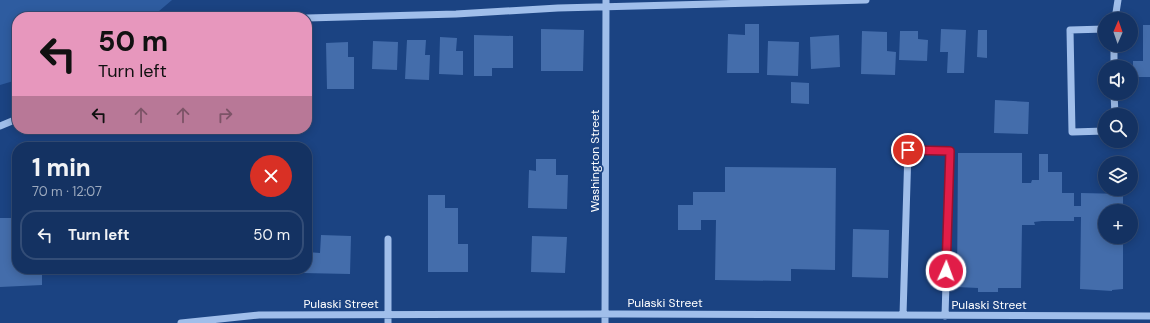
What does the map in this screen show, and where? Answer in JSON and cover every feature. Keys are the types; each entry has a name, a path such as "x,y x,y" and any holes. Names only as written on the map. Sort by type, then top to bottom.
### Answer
{"street":[{"path":"312,18 606,4 866,0"},
{"path":"1116,12 1118,0"},
{"name":"Washington Street","path":"605,323 606,4"},
{"path":"1098,29 1070,30 1072,132 1098,132"},
{"path":"0,126 12,122"},
{"path":"903,315 908,150 950,151 945,316"},
{"path":"388,238 388,323"},
{"name":"Pulaski Street","path":"181,323 259,315 605,314 1150,316"}],"shaded area":[{"path":"0,0 172,0 158,12 12,12 12,81 0,85"}],"building":[{"path":"745,24 759,24 759,73 727,73 728,34 745,35"},
{"path":"1143,25 1150,25 1150,77 1138,77 1138,61 1143,61"},
{"path":"541,29 584,30 583,71 541,71"},
{"path":"941,29 966,30 964,73 947,73 948,52 940,52"},
{"path":"978,30 987,30 987,58 977,57"},
{"path":"862,31 887,32 887,51 896,52 895,75 861,74"},
{"path":"900,31 918,31 918,39 928,40 927,61 899,60"},
{"path":"474,35 513,36 513,68 492,68 492,76 474,76"},
{"path":"839,35 840,67 811,69 810,37"},
{"path":"440,37 457,38 456,51 463,51 463,75 439,74"},
{"path":"407,40 426,40 425,55 430,55 429,80 405,79"},
{"path":"373,41 398,42 397,70 372,69"},
{"path":"768,41 799,42 798,76 767,75"},
{"path":"348,42 348,57 354,57 354,89 327,89 326,43"},
{"path":"791,82 809,83 809,104 791,103"},
{"path":"995,100 1029,102 1028,134 994,133"},
{"path":"958,153 1022,153 1022,183 1031,183 1032,180 1039,180 1039,154 1048,154 1048,172 1062,172 1062,193 1074,193 1074,206 1081,206 1081,193 1098,193 1098,196 1123,196 1123,204 1098,204 1098,244 1123,244 1123,289 1112,291 1080,289 1081,217 1074,217 1074,221 1042,221 1034,222 1035,225 1022,225 1021,288 998,288 998,292 978,292 978,288 957,287"},
{"path":"536,159 556,159 556,175 568,175 567,209 528,208 529,170 536,171"},
{"path":"725,167 836,168 835,270 791,269 791,281 715,280 716,220 701,220 701,230 678,230 678,205 693,205 693,192 725,192"},
{"path":"428,195 445,195 445,208 458,208 458,244 468,244 468,272 428,272"},
{"path":"0,218 12,218 12,274 42,274 42,285 0,287"},
{"path":"853,229 889,230 888,278 852,277"},
{"path":"321,235 351,236 350,274 312,273 312,252 320,253"},
{"path":"532,236 567,237 565,273 531,272"}],"route":[{"path":"908,150 950,151 946,271"}]}
